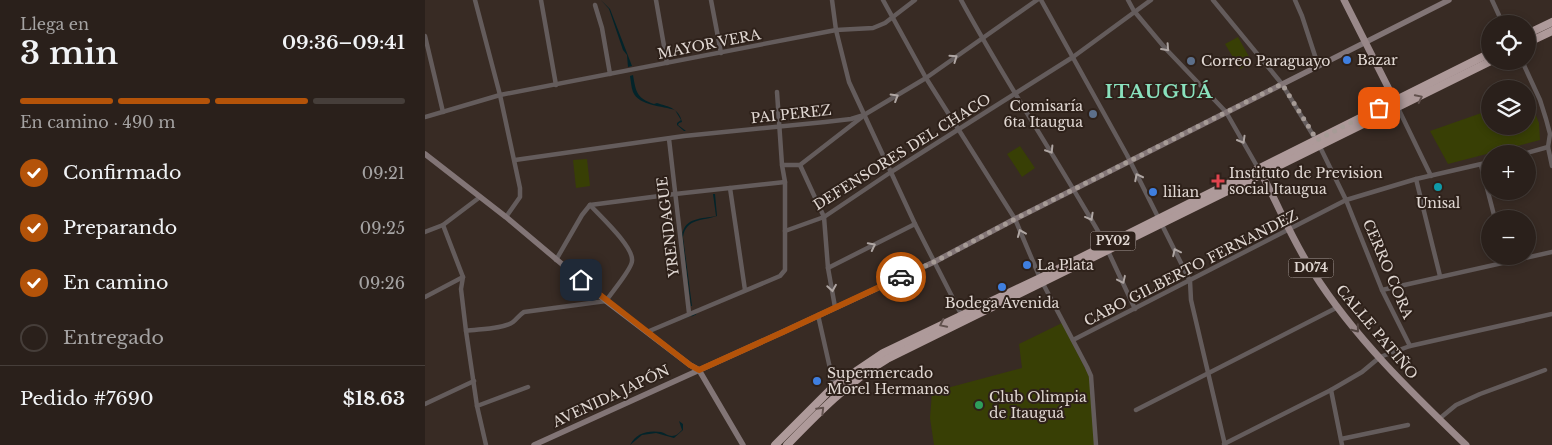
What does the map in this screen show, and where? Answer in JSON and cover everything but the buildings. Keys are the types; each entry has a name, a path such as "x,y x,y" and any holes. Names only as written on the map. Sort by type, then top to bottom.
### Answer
{"highway":[{"path":"1536,30 1552,22"},
{"path":"1536,39 1552,31"},
{"name":"PY02","path":"1318,144 1394,100 1481,57"},
{"name":"PY02","path":"775,445 835,386 883,353 963,318 1481,66"},
{"name":"PY02","path":"787,445 823,408 858,378 887,359 963,318"}],"main road":[{"path":"1344,0 1398,108"},
{"name":"CALLE PATIÑO","path":"1260,172 1313,271 1338,307 1415,396 1466,445"}],"street":[{"path":"475,0 500,96 520,188 519,197 506,217"},
{"path":"541,0 556,86"},
{"path":"656,0 667,63"},
{"path":"711,0 721,53"},
{"path":"831,0 836,30 849,82 915,224 963,318"},
{"path":"883,0 926,78 1015,219 1042,280 1091,376 1096,445"},
{"name":"MAYOR VERA","path":"425,117 500,96 610,74 836,30 873,28 893,18 915,0"},
{"path":"961,0 982,39 1074,189 1107,248 1135,309"},
{"name":"PAI PEREZ","path":"515,160 684,136 842,120 864,115 926,78 1037,0"},
{"path":"1041,0 1130,161 1190,281 1191,300 1224,445 1331,390 1362,372 1380,357 1410,346 1552,314"},
{"path":"1128,0 1165,48 1226,112 1260,172"},
{"name":"DEFENSORES DEL CHACO","path":"785,231 825,217 891,172 1073,57 1151,0"},
{"name":"CERRO CORA","path":"1213,0 1282,84 1318,144 1346,200 1382,290 1410,346"},
{"path":"1295,0 1318,65"},
{"name":"AVENIDA JAPÓN","path":"534,445 542,443 934,262 1015,219 1449,0"},
{"path":"1492,0 1499,15"},
{"path":"595,5 610,74"},
{"path":"425,36 443,112"},
{"path":"1526,70 1540,100 1546,119 1550,134 1548,147 1552,166"},
{"path":"647,332 782,274 786,265 785,182 778,126 777,92"},
{"path":"1398,108 1431,176"},
{"path":"782,165 800,164 864,115"},
{"name":"YRENDAGUE","path":"669,139 689,313"},
{"path":"1536,150 1548,147"},
{"path":"425,154 506,217 606,301 699,370 743,445"},
{"path":"800,164 825,217 828,268 835,308"},
{"name":"CABO GILBERTO FERNANDEZ","path":"1073,340 1346,200 1416,179 1481,165"},
{"path":"1416,179 1440,276"},
{"path":"556,260 582,215 590,205 785,182"},
{"path":"730,188 745,290"},
{"path":"425,232 443,225 480,197"},
{"path":"466,331 506,326 514,322 520,314 525,312 606,301 631,266 632,258 631,253 618,236 590,205"},
{"path":"828,268 915,224"},
{"path":"443,225 463,277 461,289 466,331 477,406 486,445"},
{"path":"1536,254 1552,252"},
{"path":"1382,290 1482,265"},
{"path":"425,297 463,277"},
{"path":"1136,410 1338,307"},
{"path":"818,315 835,386"},
{"path":"1439,419 1456,405 1479,394 1545,370"},
{"path":"425,404 474,381"},
{"path":"477,406 528,387"},
{"path":"1331,390 1343,445"},
{"path":"1341,439 1408,425"}],"green space":[{"path":"1238,37 1252,62 1240,69 1225,44"},
{"path":"1481,113 1481,135 1536,135 1536,116 1539,123 1540,140 1521,145 1481,145 1481,155 1448,164 1430,131"},
{"path":"1020,146 1035,168 1022,177 1007,154"},
{"path":"587,159 590,186 576,188 573,160"},
{"path":"1062,323 1090,378 1095,445 934,445 930,418 932,392 1022,368 1019,344"}],"water":[{"path":"601,0 610,9 632,66 628,67 627,55 623,50 609,9"},
{"path":"633,75 636,91 641,97 654,104 657,103 674,110 646,103 636,97 632,90 630,76"},
{"path":"675,110 681,117 682,122 678,125 686,131 677,125 681,120"},
{"path":"713,194 715,194 717,216 691,223 683,237 691,306 682,235 690,222 716,216"},
{"path":"679,421 683,424 683,430 674,438 656,433 642,435 630,445 639,435 647,432 661,432 671,436 676,435 682,430"}],"waterway":[{"path":"692,316 696,314"},
{"path":"682,319 692,315"}],"way so far":[{"path":"901,277 934,262 1282,84 1317,140 1379,108"}],"place":[{"name":"Bazar","path":"1347,60"},
{"name":"Correo Paraguayo","path":"1191,61"},
{"name":"Comisaría 6ta Itaugua","path":"1093,114"},
{"name":"Instituto de Prevision social Itaugua","path":"1218,181"},
{"name":"Unisal","path":"1438,187"},
{"name":"lilian","path":"1153,192"},
{"name":"La Plata","path":"1027,265"},
{"name":"Bodega Avenida","path":"1002,287"},
{"name":"Supermercado Morel Hermanos","path":"817,381"},
{"name":"Club Olimpia de Itauguá","path":"979,405"}],"district":[{"name":"ITAUGUÁ","path":"1159,91"}],"route":[{"path":"581,280 606,301 699,370 901,277"}]}
